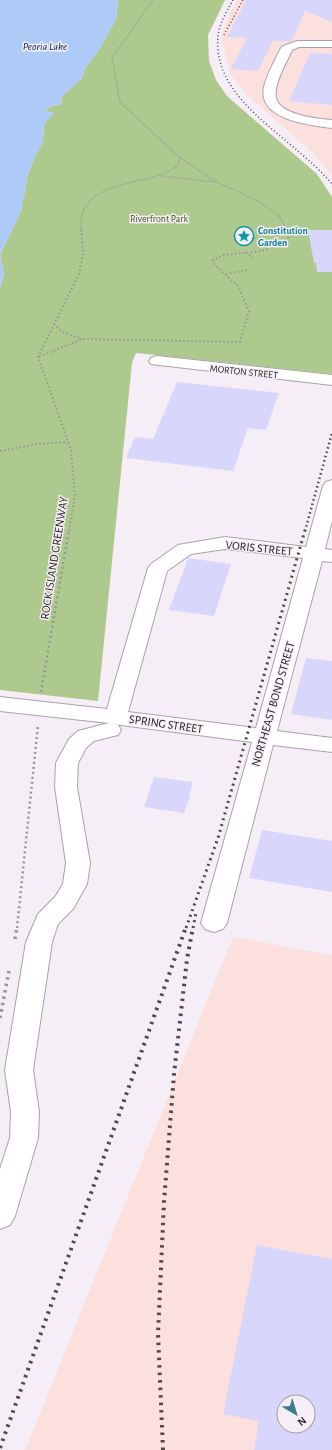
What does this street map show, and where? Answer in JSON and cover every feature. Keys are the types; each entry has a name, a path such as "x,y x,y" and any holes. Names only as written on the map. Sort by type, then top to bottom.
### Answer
{"street":[{"path":"332,44 297,44 287,48 269,89 270,100 274,107 287,114 308,121 332,124"},
{"name":"MORTON STREET","path":"157,361 332,380"},
{"name":"NORTHEAST BOND STREET","path":"214,923 264,736 323,555 332,486"},
{"name":"VORIS STREET","path":"113,724 158,568 185,549 225,543 323,555"},
{"name":"SPRING STREET","path":"0,704 40,708 113,724 264,736 332,745"},
{"path":"0,1216 24,1138 25,1112 19,1070 39,942 47,920 64,903 75,884 78,863 66,787 67,763 77,744 86,736 113,724"}],"path":[{"path":"54,324 62,332 82,339 240,342 249,311 238,286 214,264 213,260 223,255 262,251 291,236 279,216 258,201 220,183 180,158 120,102 112,58 153,0"},
{"path":"38,357 79,274 84,254 81,224 85,206 93,197 114,187 159,176 172,170 177,166 180,158"},
{"path":"159,176 196,179 220,183"},
{"path":"250,237 252,235 247,233 240,233 237,235 242,238 250,237 274,244"},
{"path":"246,252 253,258"},
{"path":"226,274 247,270"},
{"path":"38,357 82,339"},
{"name":"ROCK ISLAND GREENWAY","path":"14,945 18,923 40,708 40,694 75,496 71,450 38,357"},
{"path":"0,450 37,444 68,442"},
{"path":"0,1018 10,967"}],"shaded area":[{"path":"237,0 332,0 332,175 311,151 248,96 230,73 221,38 230,13"},
{"path":"233,937 332,955 332,1450 25,1450"}],"green space":[{"name":"Riverfront Park","path":"118,0 225,0 208,35 209,61 216,80 227,96 317,174 332,197 332,374 136,353 132,363 98,701 0,690 0,288 4,274 0,255 21,211 28,174 43,141 44,124 53,113 45,111 51,106 61,104 62,96 82,78 85,68 99,50 116,19"}],"water":[{"name":"Peoria Lake","path":"0,0 118,0 116,19 99,50 85,68 82,78 62,96 61,104 51,106 45,111 54,113 44,124 43,142 28,174 21,211 0,255"},
{"path":"0,255 4,274 0,288"}],"building":[{"path":"246,0 332,0 332,22 305,11 292,41 273,41 258,71 231,69 247,38 227,37"},
{"path":"310,53 332,54 332,105 289,101"},
{"path":"308,230 332,230 332,272 317,272"},
{"path":"177,382 279,393 266,430 248,428 233,471 126,458 135,437 153,439"},
{"path":"188,558 231,564 214,616 169,610"},
{"path":"306,658 332,661 332,720 291,714"},
{"path":"154,777 193,782 190,797 184,813 144,807"},
{"path":"262,830 332,841 332,892 249,878"},
{"path":"257,1245 332,1259 332,1450 254,1450 259,1421 223,1414"}],"railway":[{"path":"233,0 222,22 218,37 219,55 224,72 232,88 257,116 312,163 332,184"},
{"path":"224,35 243,0"},
{"path":"305,531 332,433"},
{"path":"186,928 218,838 305,530"},
{"path":"193,928 196,913"},
{"path":"0,1448 186,927"},
{"path":"163,1450 158,1334 164,1202 174,1074 187,959 193,927"}],"place":[{"name":"Constitution Garden","path":"244,236"}]}
